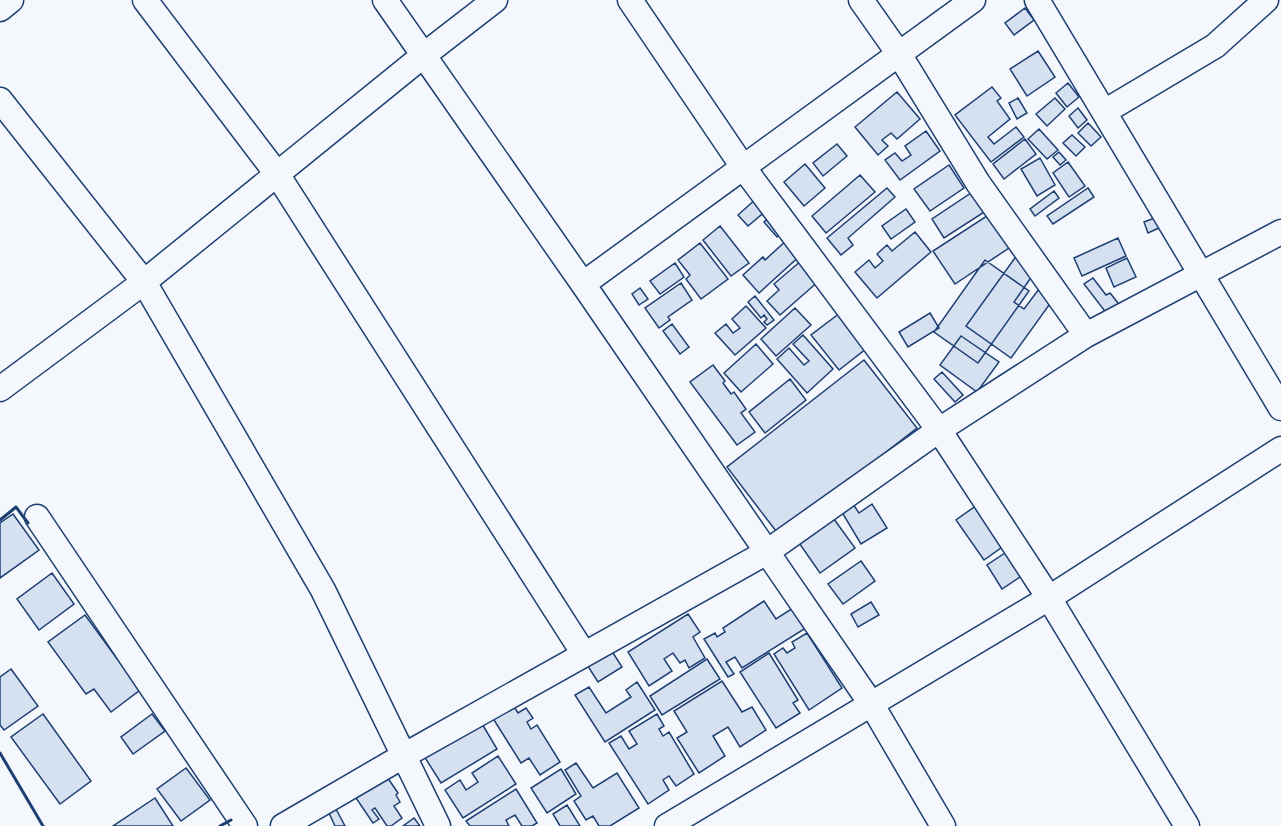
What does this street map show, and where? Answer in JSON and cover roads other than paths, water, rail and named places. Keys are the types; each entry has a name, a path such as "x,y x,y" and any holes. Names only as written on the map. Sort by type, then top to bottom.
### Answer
{"street":[{"path":"0,9 11,0"},
{"path":"145,0 277,174 584,654"},
{"path":"384,0 872,705 943,826"},
{"path":"0,389 144,282 495,0"},
{"path":"630,0 743,167 939,430 1049,598 1187,826"},
{"path":"861,0 899,54 978,183 1086,334"},
{"path":"582,284 973,0"},
{"path":"1037,0 1281,408"},
{"path":"1104,112 1215,46 1266,0"},
{"path":"0,100 144,282 323,590 438,826"},
{"path":"282,826 767,552 939,430 1086,334 1281,232"},
{"path":"667,826 1049,598 1281,449"},
{"path":"37,517 245,826"}]}
